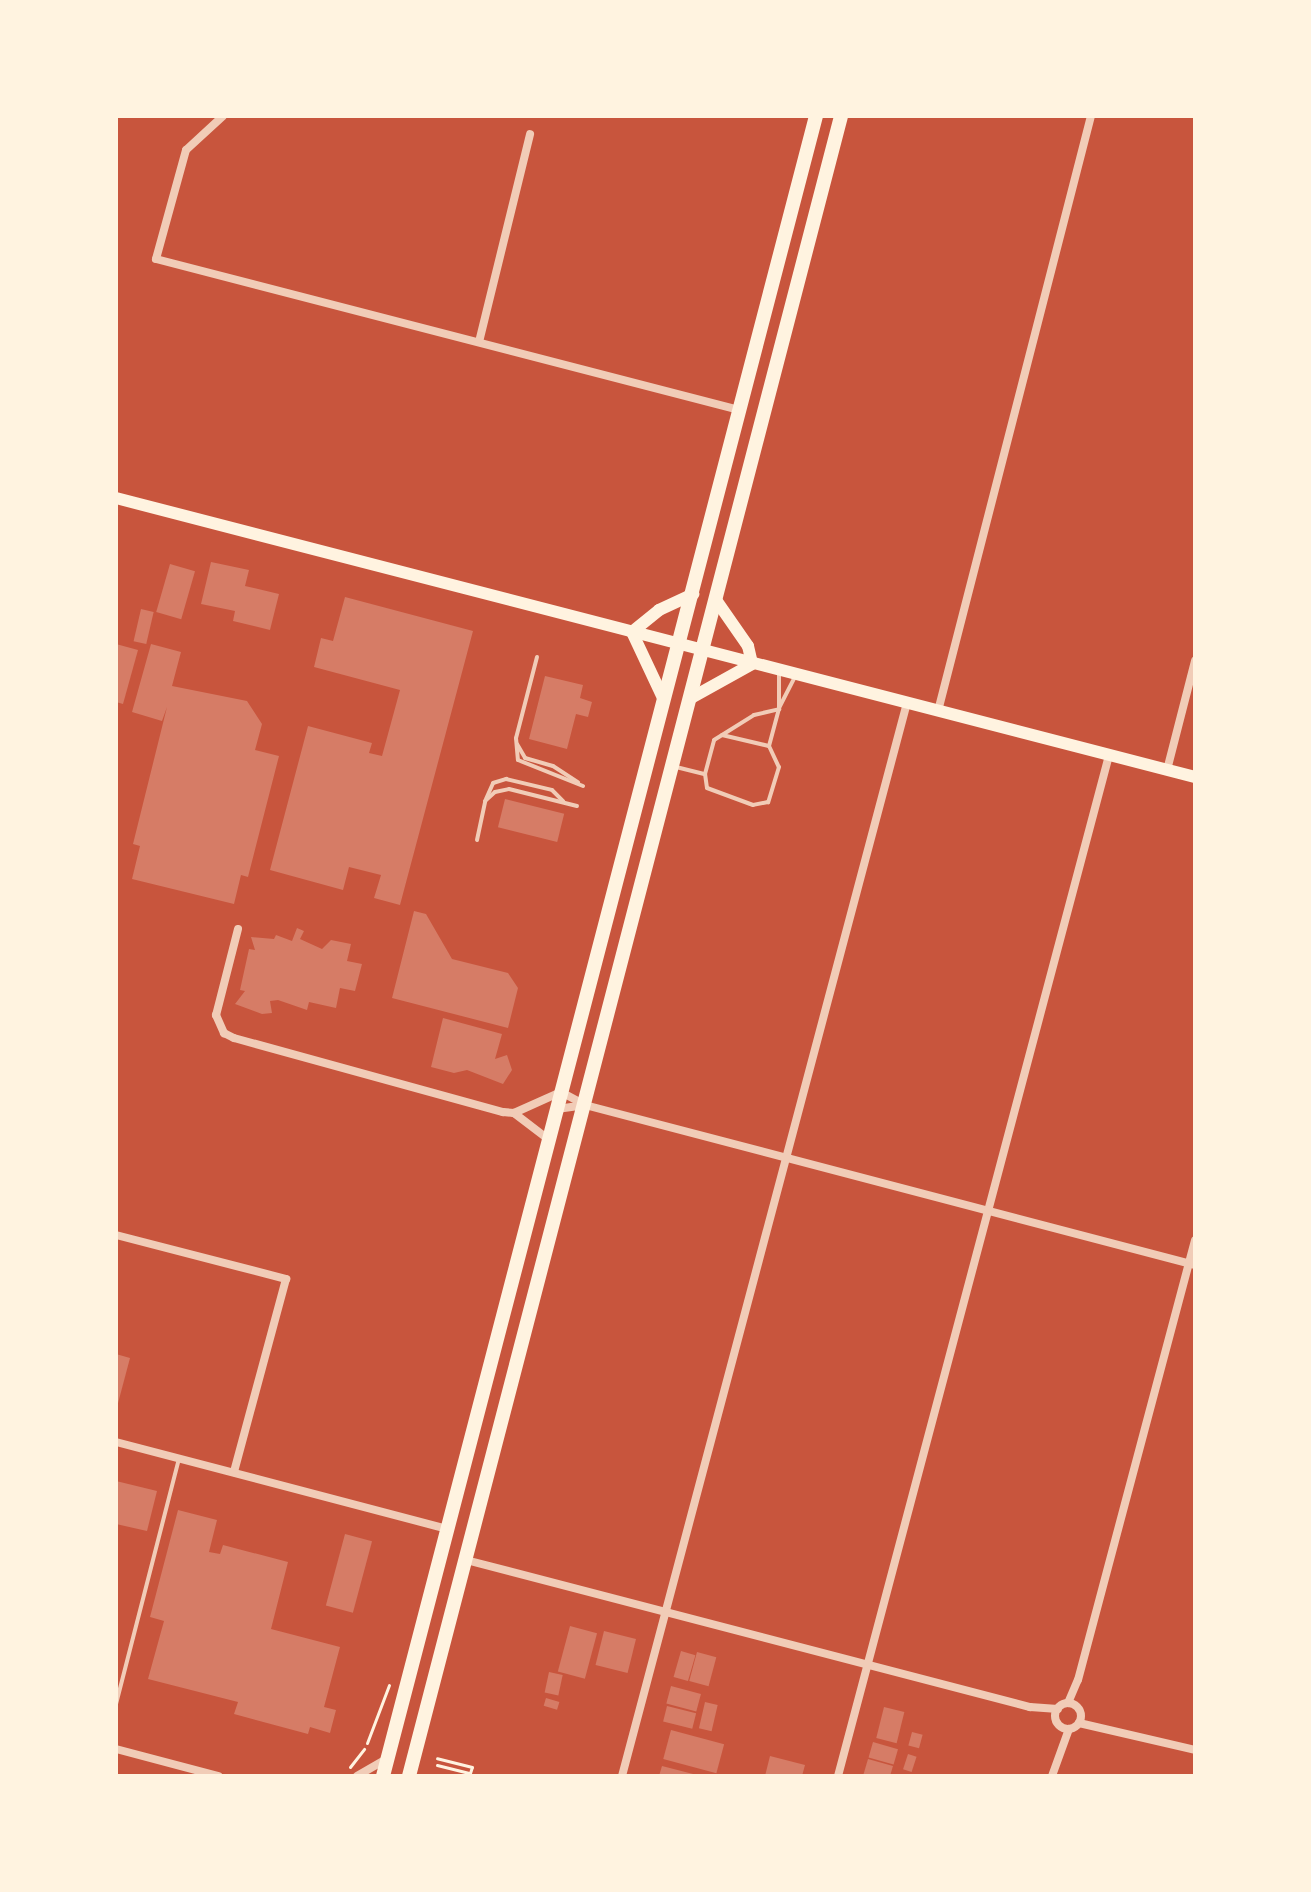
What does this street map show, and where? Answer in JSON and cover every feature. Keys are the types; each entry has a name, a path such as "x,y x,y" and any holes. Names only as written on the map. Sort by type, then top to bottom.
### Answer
{"main road":[{"path":"383,1776 816,116"},
{"path":"409,1776 841,116"},
{"path":"116,498 1195,777"},
{"path":"632,632 659,610 693,594"},
{"path":"716,600 748,646 752,664"},
{"path":"632,632 664,700"},
{"path":"691,698 752,664"}],"street":[{"path":"223,116 186,150 156,259 739,410"},
{"path":"938,711 1091,116"},
{"path":"479,342 530,134"},
{"path":"1167,770 1195,661"},
{"path":"622,1776 907,703"},
{"path":"838,1776 1109,755"},
{"path":"238,929 216,1015 224,1033 514,1113 548,1139"},
{"path":"514,1113 561,1092 585,1105 1192,1264"},
{"path":"557,1109 585,1105"},
{"path":"116,1235 286,1279 234,1472"},
{"path":"1052,1776 1076,1712 1078,1680 1192,1264 1195,1240"},
{"path":"116,1442 448,1529"},
{"path":"466,1560 1030,1707 1057,1718 1069,1729"},
{"path":"1057,1718 1076,1712 1107,1726 1195,1750"},
{"path":"1056,1760 1057,1718"},
{"path":"116,1749 218,1776"},
{"path":"357,1776 387,1759"}],"lane":[{"path":"516,738 525,758 553,766 583,786 526,767 518,760 516,738 537,657"},
{"path":"779,709 780,671"},
{"path":"779,709 754,715 720,734 705,774 711,792 762,805 772,797 779,767 769,746 779,709 796,675"},
{"path":"720,734 769,746"},
{"path":"674,766 705,774"},
{"path":"477,840 485,801 493,783 506,779 552,790 564,802"},
{"path":"485,801 509,789 577,806"},
{"path":"116,1704 179,1458"}],"path":[{"path":"367,1743 389,1685"},
{"path":"354,1762 364,1749"},
{"path":"437,1758 472,1767 470,1773 437,1765"}],"building":[{"path":"211,562 249,570 245,586 279,594 270,630 233,621 235,611 201,604"},
{"path":"170,564 195,571 181,619 156,612"},
{"path":"345,597 473,631 400,905 374,898 381,875 349,867 343,890 270,870 308,726 372,743 369,753 382,756 400,690 314,667 321,638 333,641"},
{"path":"141,609 154,612 146,644 134,641"},
{"path":"116,644 138,650 123,704 116,702"},
{"path":"151,644 181,652 172,686 247,701 262,724 255,750 279,756 248,877 241,875 234,904 132,879 140,846 133,844 167,707 162,721 132,712"},
{"path":"545,676 583,685 580,698 592,702 588,717 576,714 567,749 529,739"},
{"path":"505,799 564,814 557,842 498,827"},
{"path":"414,911 426,914 452,959 508,973 518,988 508,1028 392,998"},
{"path":"297,928 304,931 300,939 322,949 331,940 351,944 347,961 362,964 355,991 340,988 336,1008 309,1002 307,1010 278,1000 270,1001 272,1013 262,1014 235,1004 245,991 240,990 249,949 255,950 251,937 274,939 276,935 292,941"},
{"path":"443,1018 502,1034 495,1059 507,1055 512,1070 503,1084 467,1070 454,1073 431,1067"},
{"path":"116,1354 130,1358 117,1407 116,1407"},
{"path":"116,1481 157,1491 147,1531 116,1524"},
{"path":"178,1510 217,1520 209,1552 220,1554 223,1545 288,1562 271,1629 340,1647 324,1707 336,1710 330,1733 310,1727 308,1734 234,1714 238,1702 148,1679 164,1621 150,1617"},
{"path":"345,1534 372,1541 353,1613 326,1605"},
{"path":"570,1626 597,1633 585,1679 558,1671"},
{"path":"604,1631 636,1639 628,1673 596,1665"},
{"path":"681,1651 695,1655 688,1681 674,1677"},
{"path":"697,1652 716,1657 709,1686 689,1681"},
{"path":"549,1672 563,1675 558,1695 545,1693"},
{"path":"671,1686 701,1694 696,1711 666,1703"},
{"path":"546,1698 559,1702 557,1710 544,1706"},
{"path":"705,1702 718,1705 712,1731 699,1728"},
{"path":"667,1706 696,1713 692,1729 663,1722"},
{"path":"884,1707 904,1712 897,1743 876,1738"},
{"path":"671,1730 724,1744 716,1773 663,1759"},
{"path":"912,1732 923,1735 919,1748 908,1746"},
{"path":"873,1742 898,1749 894,1765 869,1757"},
{"path":"908,1754 917,1757 912,1772 903,1769"},
{"path":"770,1756 805,1765 802,1776 765,1776"},
{"path":"868,1759 893,1766 890,1776 863,1776"},
{"path":"662,1766 697,1775 697,1776 659,1776"}]}
